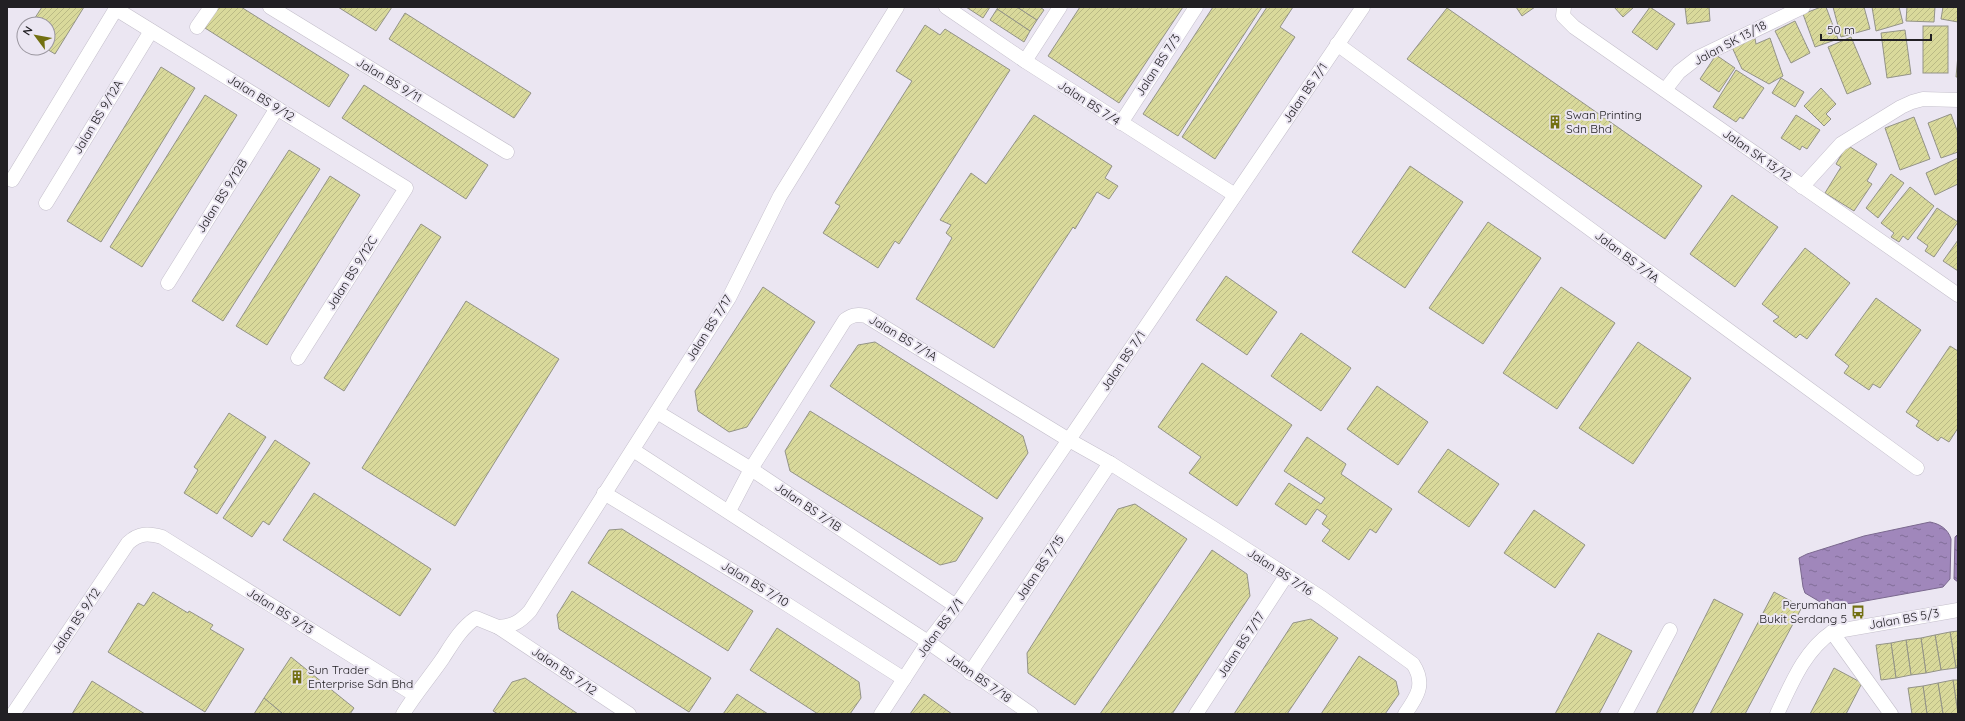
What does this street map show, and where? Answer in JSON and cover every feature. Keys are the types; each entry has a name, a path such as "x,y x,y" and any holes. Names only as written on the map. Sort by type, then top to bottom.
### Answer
{"street":[{"path":"198,27 211,7"},
{"name":"Jalan BS 9/11","path":"270,7 507,152"},
{"name":"Jalan BS 7/17","path":"498,627 509,626 521,621 530,611 729,298 780,196 897,7"},
{"name":"Jalan BS 7/4","path":"946,7 1025,61 1235,195"},
{"path":"1025,61 1060,7"},
{"name":"Jalan BS 7/3","path":"1121,123 1196,7"},
{"name":"Jalan BS 7/1","path":"881,714 928,642 956,606 1363,7"},
{"name":"Jalan SK 13/18","path":"1665,90 1679,72 1697,58 1803,7"},
{"path":"12,180 116,8"},
{"name":"Jalan BS 9/12","path":"116,8 406,188"},
{"name":"Jalan SK 13/12","path":"1564,9 1564,16 1574,27 1958,295"},
{"name":"Jalan BS 9/12A","path":"46,203 151,31"},
{"name":"Jalan BS 7/1A","path":"1337,44 1917,468"},
{"path":"1802,187 1841,144 1853,135 1901,107 1923,99 1958,100"},
{"name":"Jalan BS 9/12B","path":"168,283 277,108"},
{"name":"Jalan BS 9/12C","path":"298,358 406,188"},
{"name":"Jalan BS 7/1A","path":"751,469 845,320 851,316 859,314 874,320 1068,440"},
{"name":"Jalan BS 7/1B","path":"657,412 751,469 956,606"},
{"name":"Jalan BS 7/16","path":"1068,440 1110,463 1322,598 1413,664 1419,672 1420,681 1414,701 1405,714"},
{"path":"633,450 729,511 928,642"},
{"name":"Jalan BS 7/15","path":"970,673 1110,463"},
{"path":"729,511 751,469"},
{"name":"Jalan BS 7/10","path":"604,493 777,598 904,679"},
{"name":"Jalan BS 9/12","path":"13,714 128,544 134,537 143,534"},
{"name":"Jalan BS 9/13","path":"143,534 152,534 162,537 415,695"},
{"name":"Jalan BS 7/17","path":"1196,714 1286,576"},
{"name":"Jalan BS 5/3","path":"1777,714 1810,651 1819,640 1832,632 1958,610"},
{"name":"Jalan BS 7/12","path":"415,695 442,659 454,640 476,618 498,627 629,714"},
{"path":"1625,714 1670,630"},
{"path":"1832,632 1891,714"},
{"name":"Jalan BS 7/18","path":"928,642 970,673 1031,714"},
{"path":"403,714 415,695"}],"water":[{"path":"1930,522 1937,524 1948,532 1951,539 1950,579 1943,587 1854,603 1832,605 1822,603 1805,593 1799,558 1807,554 1864,536"},
{"path":"1958,534 1958,582 1954,579 1955,537"}],"building":[{"path":"42,7 84,7 56,52 56,16 36,16"},
{"path":"218,7 241,7 349,75 329,107 205,28"},
{"path":"338,7 392,7 376,31"},
{"path":"966,7 990,7 983,18"},
{"path":"998,7 1017,7 1037,20 1030,31 997,9"},
{"path":"1017,7 1040,7 1044,10 1037,20"},
{"path":"1080,7 1183,7 1119,103 1048,56"},
{"path":"1213,7 1262,7 1178,136 1143,114"},
{"path":"1267,7 1293,7 1280,27 1295,37 1215,159 1182,137"},
{"path":"1516,7 1535,7 1522,16"},
{"path":"1614,7 1634,7 1623,17"},
{"path":"1650,7 1675,24 1657,50 1632,32"},
{"path":"1685,7 1709,7 1710,21 1687,24"},
{"path":"1821,7 1826,7 1838,39 1815,47 1803,14"},
{"path":"1833,7 1864,7 1870,29 1841,37"},
{"path":"1872,7 1899,7 1903,23 1876,31"},
{"path":"1907,7 1935,7 1934,22 1906,21"},
{"path":"1943,7 1958,7 1958,22 1941,19"},
{"name":"Swan Printing Sdn Bhd","path":"1447,8 1702,186 1665,239 1407,59"},
{"path":"997,9 1030,31 1024,42 990,20"},
{"path":"405,13 531,93 514,118 389,39"},
{"path":"1795,21 1810,53 1791,63 1775,31"},
{"path":"925,25 940,35 945,29 1010,70 899,244 895,241 878,268 823,233 840,206 835,203 912,81 896,71"},
{"path":"1923,26 1948,26 1948,73 1923,73"},
{"path":"1905,30 1911,74 1887,78 1881,33"},
{"path":"1754,33 1756,44 1770,38 1783,76 1769,84 1742,69 1731,45"},
{"path":"1851,37 1871,84 1847,94 1828,47"},
{"path":"1716,55 1735,68 1719,92 1700,79"},
{"path":"1958,55 1958,77 1956,77"},
{"path":"161,67 195,88 101,242 67,221"},
{"path":"1736,70 1764,88 1743,119 1740,117 1736,122 1713,107"},
{"path":"1781,78 1804,92 1795,107 1772,93"},
{"path":"364,85 488,165 466,199 342,118"},
{"path":"1821,88 1836,104 1826,114 1831,119 1824,126 1804,106"},
{"path":"205,95 237,115 142,267 110,247"},
{"path":"1951,114 1958,133 1958,152 1941,158 1928,123"},
{"path":"1034,115 1112,166 1105,178 1118,186 1109,199 1097,192 1075,229 1073,227 994,348 916,299 952,238 946,233 951,225 940,220 971,173 986,184"},
{"path":"1796,115 1820,130 1807,149 1802,146 1800,150 1781,138"},
{"path":"1914,117 1930,159 1900,170 1885,128"},
{"path":"1847,145 1877,164 1867,181 1872,184 1854,211 1825,193 1841,167 1836,164"},
{"path":"289,150 320,169 223,321 192,301"},
{"path":"1958,158 1958,184 1935,195 1926,173"},
{"path":"1410,166 1463,202 1405,288 1352,252"},
{"path":"1891,174 1904,183 1878,218 1866,208"},
{"path":"330,176 360,195 267,345 236,326"},
{"path":"1910,187 1934,206 1908,240 1903,236 1899,242 1891,237 1894,233 1881,223"},
{"path":"1732,195 1778,227 1735,287 1690,254"},
{"path":"1937,208 1958,222 1934,257 1925,251 1928,246 1917,238"},
{"path":"1488,222 1541,258 1483,344 1429,308"},
{"path":"421,224 441,237 344,391 324,378"},
{"path":"1958,240 1958,271 1943,261"},
{"path":"1805,248 1850,283 1807,339 1800,334 1796,338 1773,321 1779,317 1762,304"},
{"path":"1226,276 1277,312 1247,355 1196,320"},
{"path":"763,287 815,322 747,427 729,432 698,411 695,391"},
{"path":"1561,287 1615,323 1557,409 1503,373"},
{"path":"1876,298 1921,330 1880,388 1873,384 1869,390 1844,373 1849,366 1835,355"},
{"path":"466,301 559,359 455,526 362,468"},
{"path":"1301,333 1351,368 1321,411 1271,376"},
{"path":"875,342 1023,436 1028,453 997,499 830,386 858,345"},
{"path":"1638,342 1691,378 1633,464 1579,428"},
{"path":"1950,346 1958,351 1958,428 1949,442 1941,437 1938,441 1916,426 1919,421 1906,412"},
{"path":"1202,363 1292,425 1237,506 1189,473 1201,457 1158,427"},
{"path":"1377,386 1428,422 1398,465 1347,429"},
{"path":"810,411 983,518 956,561 940,565 790,471 785,451"},
{"path":"229,413 266,437 217,514 184,493 198,470 194,467"},
{"path":"1307,437 1346,464 1341,474 1392,509 1376,533 1370,529 1349,560 1322,541 1330,530 1322,524 1327,516 1317,509 1306,525 1275,504 1289,483 1321,504 1325,498 1284,471"},
{"path":"275,440 310,463 269,525 263,521 252,537 223,518"},
{"path":"1448,449 1499,484 1469,527 1418,492"},
{"path":"314,493 431,569 400,616 283,540"},
{"path":"1135,504 1187,539 1075,705 1028,673 1027,653 1118,509"},
{"path":"1534,510 1585,545 1555,588 1504,553"},
{"path":"622,529 753,611 728,651 588,563 609,530"},
{"path":"1212,550 1247,574 1250,596 1172,714 1100,714"},
{"path":"572,591 711,678 689,712 559,629 557,615"},
{"path":"153,592 188,613 189,611 213,625 210,629 244,649 205,712 108,652 138,603 144,606"},
{"path":"1774,592 1802,607 1745,714 1710,714"},
{"path":"1714,599 1743,614 1692,714 1656,714"},
{"path":"1311,619 1338,638 1287,714 1234,714 1293,623"},
{"path":"777,628 859,682 861,698 850,714 818,714 750,670"},
{"path":"1958,631 1958,667 1956,668 1950,632"},
{"path":"1950,632 1956,668 1941,670 1935,635"},
{"path":"1598,633 1632,651 1599,714 1555,714"},
{"path":"1935,635 1941,670 1926,673 1921,638"},
{"path":"1921,638 1926,673 1911,675 1906,640"},
{"path":"1906,640 1911,675 1896,678 1891,643"},
{"path":"1891,643 1896,678 1881,680 1876,645"},
{"path":"1359,656 1396,681 1399,694 1385,714 1321,714"},
{"name":"Sun Trader Enterprise Sdn Bhd","path":"291,657 354,708 350,714 283,714 264,698"},
{"path":"1834,668 1862,683 1846,714 1810,714"},
{"path":"525,678 578,714 498,714 493,711 512,682"},
{"path":"1953,680 1958,680 1958,714"},
{"path":"1953,680 1958,714 1943,714 1938,683"},
{"path":"92,681 145,714 72,714"},
{"path":"1938,683 1943,714 1927,714 1923,686"},
{"path":"1923,686 1927,714 1912,714 1908,688"},
{"path":"737,694 768,714 723,714"},
{"path":"924,694 952,714 910,714"},
{"path":"264,698 283,714 254,714"}],"place":[{"name":"Swan Printing Sdn Bhd","path":"1555,122"},
{"name":"Perumahan Bukit Serdang 5","path":"1858,612"},
{"name":"Sun Trader Enterprise Sdn Bhd","path":"297,677"}]}
